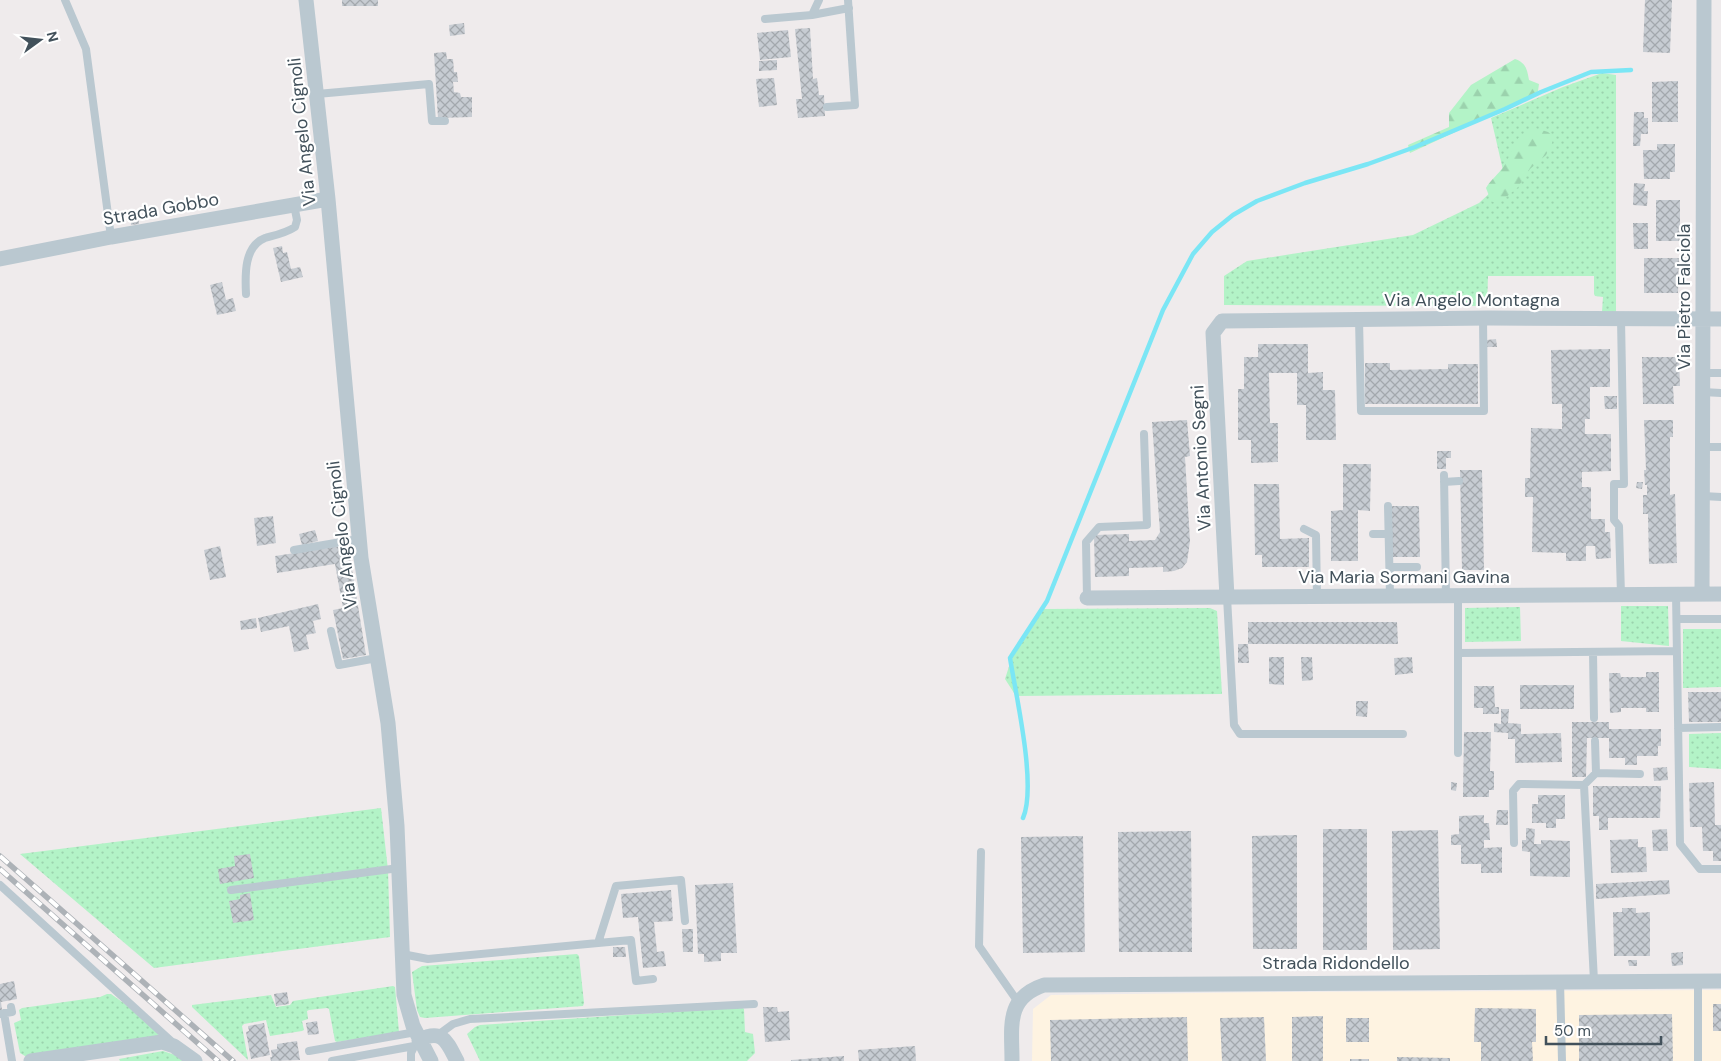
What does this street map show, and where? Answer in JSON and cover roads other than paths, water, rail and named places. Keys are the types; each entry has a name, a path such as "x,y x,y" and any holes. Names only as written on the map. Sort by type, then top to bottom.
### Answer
{"street":[{"name":"Via Angelo Cignoli","path":"306,0 328,198 359,539 388,723 397,826 404,995 416,1039 431,1061"},
{"name":"Via Pietro Falciola","path":"1702,594 1704,0"},
{"name":"Strada Gobbo","path":"0,259 328,198"},
{"name":"Via Angelo Montagna","path":"1222,321 1483,318 1721,319"},
{"name":"Via Antonio Segni","path":"1222,321 1213,333 1226,597"},
{"name":"Via Maria Sormani Gavina","path":"1087,598 1721,594"},
{"name":"Strada Ridondello","path":"1018,1002 1032,989 1044,985 1057,984 1721,981"},
{"path":"1012,1061 1012,1022 1018,1002"},
{"path":"416,1039 438,1034 448,1044 457,1061"},
{"path":"31,1061 114,1054 162,1042 180,1049 195,1061"}],"lane":[{"path":"65,0 86,49 111,237"},
{"path":"812,15 819,0"},
{"path":"765,19 812,15 849,4 855,105 827,107"},
{"path":"317,94 429,84 432,121 445,121"},
{"path":"246,294 245,276 247,261 251,252 256,243 287,232 295,227 297,220 294,205"},
{"path":"1359,320 1361,411 1484,411 1483,318"},
{"path":"1621,319 1624,484 1614,484 1614,520 1619,526 1621,595"},
{"path":"1703,373 1721,373"},
{"path":"1703,392 1721,393"},
{"path":"1087,598 1086,542 1098,527 1147,525 1144,434"},
{"path":"1703,447 1721,447"},
{"path":"1458,754 1458,653 1444,478 1459,481"},
{"path":"1703,496 1721,497"},
{"path":"1388,506 1390,596"},
{"path":"1304,529 1316,535 1317,597"},
{"path":"1373,534 1389,534"},
{"path":"294,550 359,539"},
{"path":"1390,567 1416,567"},
{"path":"1676,594 1680,844 1700,869 1721,869"},
{"path":"1226,597 1234,725 1240,734 1402,734"},
{"path":"1677,619 1721,619"},
{"path":"331,631 339,665 377,658"},
{"path":"1458,653 1677,651"},
{"path":"1593,652 1594,718"},
{"path":"1678,728 1721,727"},
{"path":"1595,741 1596,773"},
{"path":"1514,843 1513,791 1519,784 1584,785 1596,773 1640,774"},
{"path":"1584,785 1594,981"},
{"path":"981,852 979,946 1018,1002"},
{"path":"231,890 399,868"},
{"path":"598,943 616,886 682,880 684,921"},
{"path":"0,885 180,1049"},
{"path":"402,954 428,958 631,940 636,981 653,979"},
{"path":"1560,981 1562,1061"},
{"path":"1698,981 1698,1061"},
{"path":"438,1034 453,1024 470,1020 754,1004"},
{"path":"11,1007 12,1012 2,1014 12,1061"},
{"path":"309,1051 416,1039"},
{"path":"332,1061 416,1039"},
{"path":"411,1061 416,1039"}],"waterway":[{"path":"1023,818 1027,803 1027,763 1010,658 1047,601 1163,310 1193,254 1212,232 1233,215 1257,201 1305,183 1368,164 1415,147 1591,72 1631,70"}],"railway":[{"path":"0,856 233,1061"},
{"path":"0,869 218,1061"}]}
